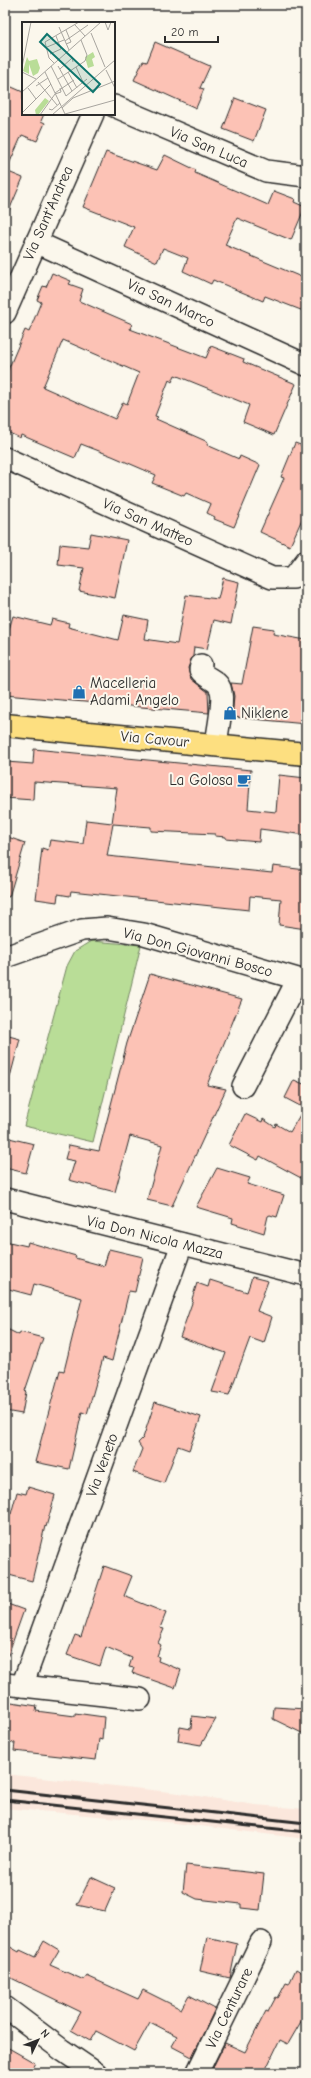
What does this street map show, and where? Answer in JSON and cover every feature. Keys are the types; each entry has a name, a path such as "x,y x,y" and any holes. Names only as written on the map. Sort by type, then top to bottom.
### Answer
{"main road":[{"name":"Via Cavour","path":"5,725 306,754"}],"street":[{"name":"Via San Luca","path":"115,106 266,171 306,176"},
{"name":"Via Sant'Andrea","path":"5,313 93,115"},
{"name":"Via San Marco","path":"36,242 306,365"},
{"name":"Via San Matteo","path":"5,458 272,578 293,578 306,561"},
{"path":"201,665 200,670 204,676 216,683 222,692 216,745"},
{"name":"Via Don Giovanni Bosco","path":"5,957 82,930 107,928 144,934 302,975 243,1086"},
{"name":"Via Don Nicola Mazza","path":"5,1199 306,1275"},
{"name":"Via Veneto","path":"140,1699 13,1685 182,1244"},
{"name":"Via Centurare","path":"197,2073 261,1942"},
{"path":"5,2007 62,2050 96,2073"}],"shaded area":[{"path":"5,1774 179,1793 255,1805 306,1809 306,1839 167,1822 5,1808"}],"green space":[{"path":"91,941 141,945 93,1142 24,1126 67,966 75,951"}],"building":[{"path":"155,42 210,66 200,88 204,89 196,108 134,80 143,61 147,62"},
{"path":"5,84 22,92 22,115 44,115 41,121 45,123 37,141 22,135 6,171 23,178 5,220"},
{"path":"235,98 266,110 254,141 223,129"},
{"path":"106,152 157,170 165,155 196,170 195,173 268,205 274,191 295,199 294,202 305,207 291,240 237,218 225,245 306,279 306,312 265,296 263,301 213,280 211,284 183,271 188,258 163,248 157,262 125,247 134,227 83,207"},
{"path":"52,273 71,281 69,284 83,289 79,301 132,324 130,329 206,358 211,346 244,359 243,362 296,384 274,435 243,422 249,405 175,375 172,382 169,380 155,416 158,417 156,419 208,442 207,445 239,459 240,456 260,465 234,527 214,519 215,517 207,513 211,504 186,493 184,496 152,483 156,475 112,456 81,444 75,458 21,435 20,438 5,431 5,377 25,330 29,332 41,302 37,300 43,286 46,287","holes":["63,340 139,373 127,404 123,402 115,419 43,387"]},
{"path":"295,443 306,447 306,510 290,546 260,532 284,478 281,477"},
{"path":"91,533 127,540 115,598 79,591 84,568 58,565 60,544 88,547"},
{"path":"223,578 239,582 231,624 214,620 207,649 194,647 193,656 188,668 191,679 208,692 209,713 5,695 5,636 7,636 13,616 50,625 52,619 69,623 68,627 118,640 124,615 148,620 145,639 177,644 186,595 218,599"},
{"path":"253,626 274,629 273,634 306,640 306,724 232,717 234,696 231,683 242,684"},
{"path":"34,749 251,770 248,809 276,812 279,775 306,778 306,835 260,829 259,842 226,839 226,837 215,836 215,834 151,831 151,827 113,824 107,856 272,873 273,866 306,870 306,929 279,925 281,899 250,896 249,910 71,891 70,896 58,894 57,902 36,899 42,848 48,850 50,840 83,844 86,820 112,823 117,788 34,782 33,800 5,798 6,762 33,764"},
{"path":"5,836 25,843 9,897 5,896"},
{"path":"150,974 242,999 207,1085 226,1089 172,1206 147,1200 162,1145 130,1136 115,1192 69,1180 75,1161 65,1159 69,1145 99,1151 127,1043"},
{"path":"5,1035 20,1039 10,1077 5,1076"},
{"path":"294,1080 306,1085 306,1168 301,1178 260,1156 258,1160 229,1145 245,1114 262,1122 263,1119 275,1127 276,1124 290,1132 304,1108 285,1098"},
{"path":"5,1137 34,1144 26,1173 5,1168"},
{"path":"217,1168 250,1178 247,1184 284,1195 277,1217 270,1215 268,1216 264,1233 232,1223 233,1218 196,1207"},
{"path":"5,1241 27,1246 28,1242 104,1266 109,1249 143,1257 135,1292 129,1291 112,1361 103,1358 87,1414 82,1412 69,1469 35,1462 60,1370 64,1371 82,1298 34,1284 31,1295 5,1288"},
{"path":"252,1277 268,1281 257,1311 272,1317 264,1343 250,1338 229,1395 212,1392 226,1353 180,1337 193,1300 192,1299 197,1283 208,1287 210,1280 247,1292"},
{"path":"5,1328 19,1335 20,1332 43,1338 25,1391 22,1414 5,1411"},
{"path":"155,1402 201,1417 189,1450 178,1446 164,1483 133,1472 142,1449 138,1443 143,1438"},
{"path":"28,1487 55,1495 46,1527 45,1526 32,1581 5,1574 5,1512 11,1514 17,1492 26,1494"},
{"path":"104,1566 132,1576 124,1596 166,1613 160,1628 164,1629 158,1643 161,1645 157,1656 159,1657 158,1661 181,1670 175,1688 132,1673 134,1668 129,1667 132,1658 106,1647 100,1666 67,1655 75,1635 81,1637"},
{"path":"5,1603 24,1610 7,1658 5,1658"},
{"path":"5,1701 37,1706 36,1711 75,1716 75,1713 104,1717 102,1740 99,1739 96,1760 14,1751 15,1743 5,1742"},
{"path":"274,1707 306,1709 306,1735 273,1719"},
{"path":"192,1716 216,1719 201,1745 178,1741 180,1727 191,1729"},
{"path":"186,1865 264,1874 260,1910 241,1908 241,1904 197,1899 183,1892"},
{"path":"91,1877 115,1888 105,1911 77,1905"},
{"path":"207,1937 237,1944 230,1978 200,1971"},
{"path":"44,1941 59,1950 50,1965 84,1980 87,1976 138,1999 143,1990 181,2009 189,1995 215,2009 192,2057 171,2046 177,2036 150,2022 134,2051 96,2031 90,2041 71,2030 81,2012 5,1975 5,1944 19,1952 20,1950 35,1957"},
{"path":"296,1969 306,1975 306,2013 288,2044 280,2040 264,2073 226,2073 213,2067 225,2043 245,2052 266,2011 268,2012 276,1997 278,1998 286,1983 289,1984"},
{"path":"5,2046 35,2063 29,2073 5,2073"}],"railway":[{"path":"5,1790 306,1823"},
{"path":"5,1800 306,1832"}],"place":[{"name":"Macelleria Adami Angelo","path":"79,692"},
{"name":"Niklene","path":"230,713"},
{"name":"La Golosa","path":"244,780"}]}
